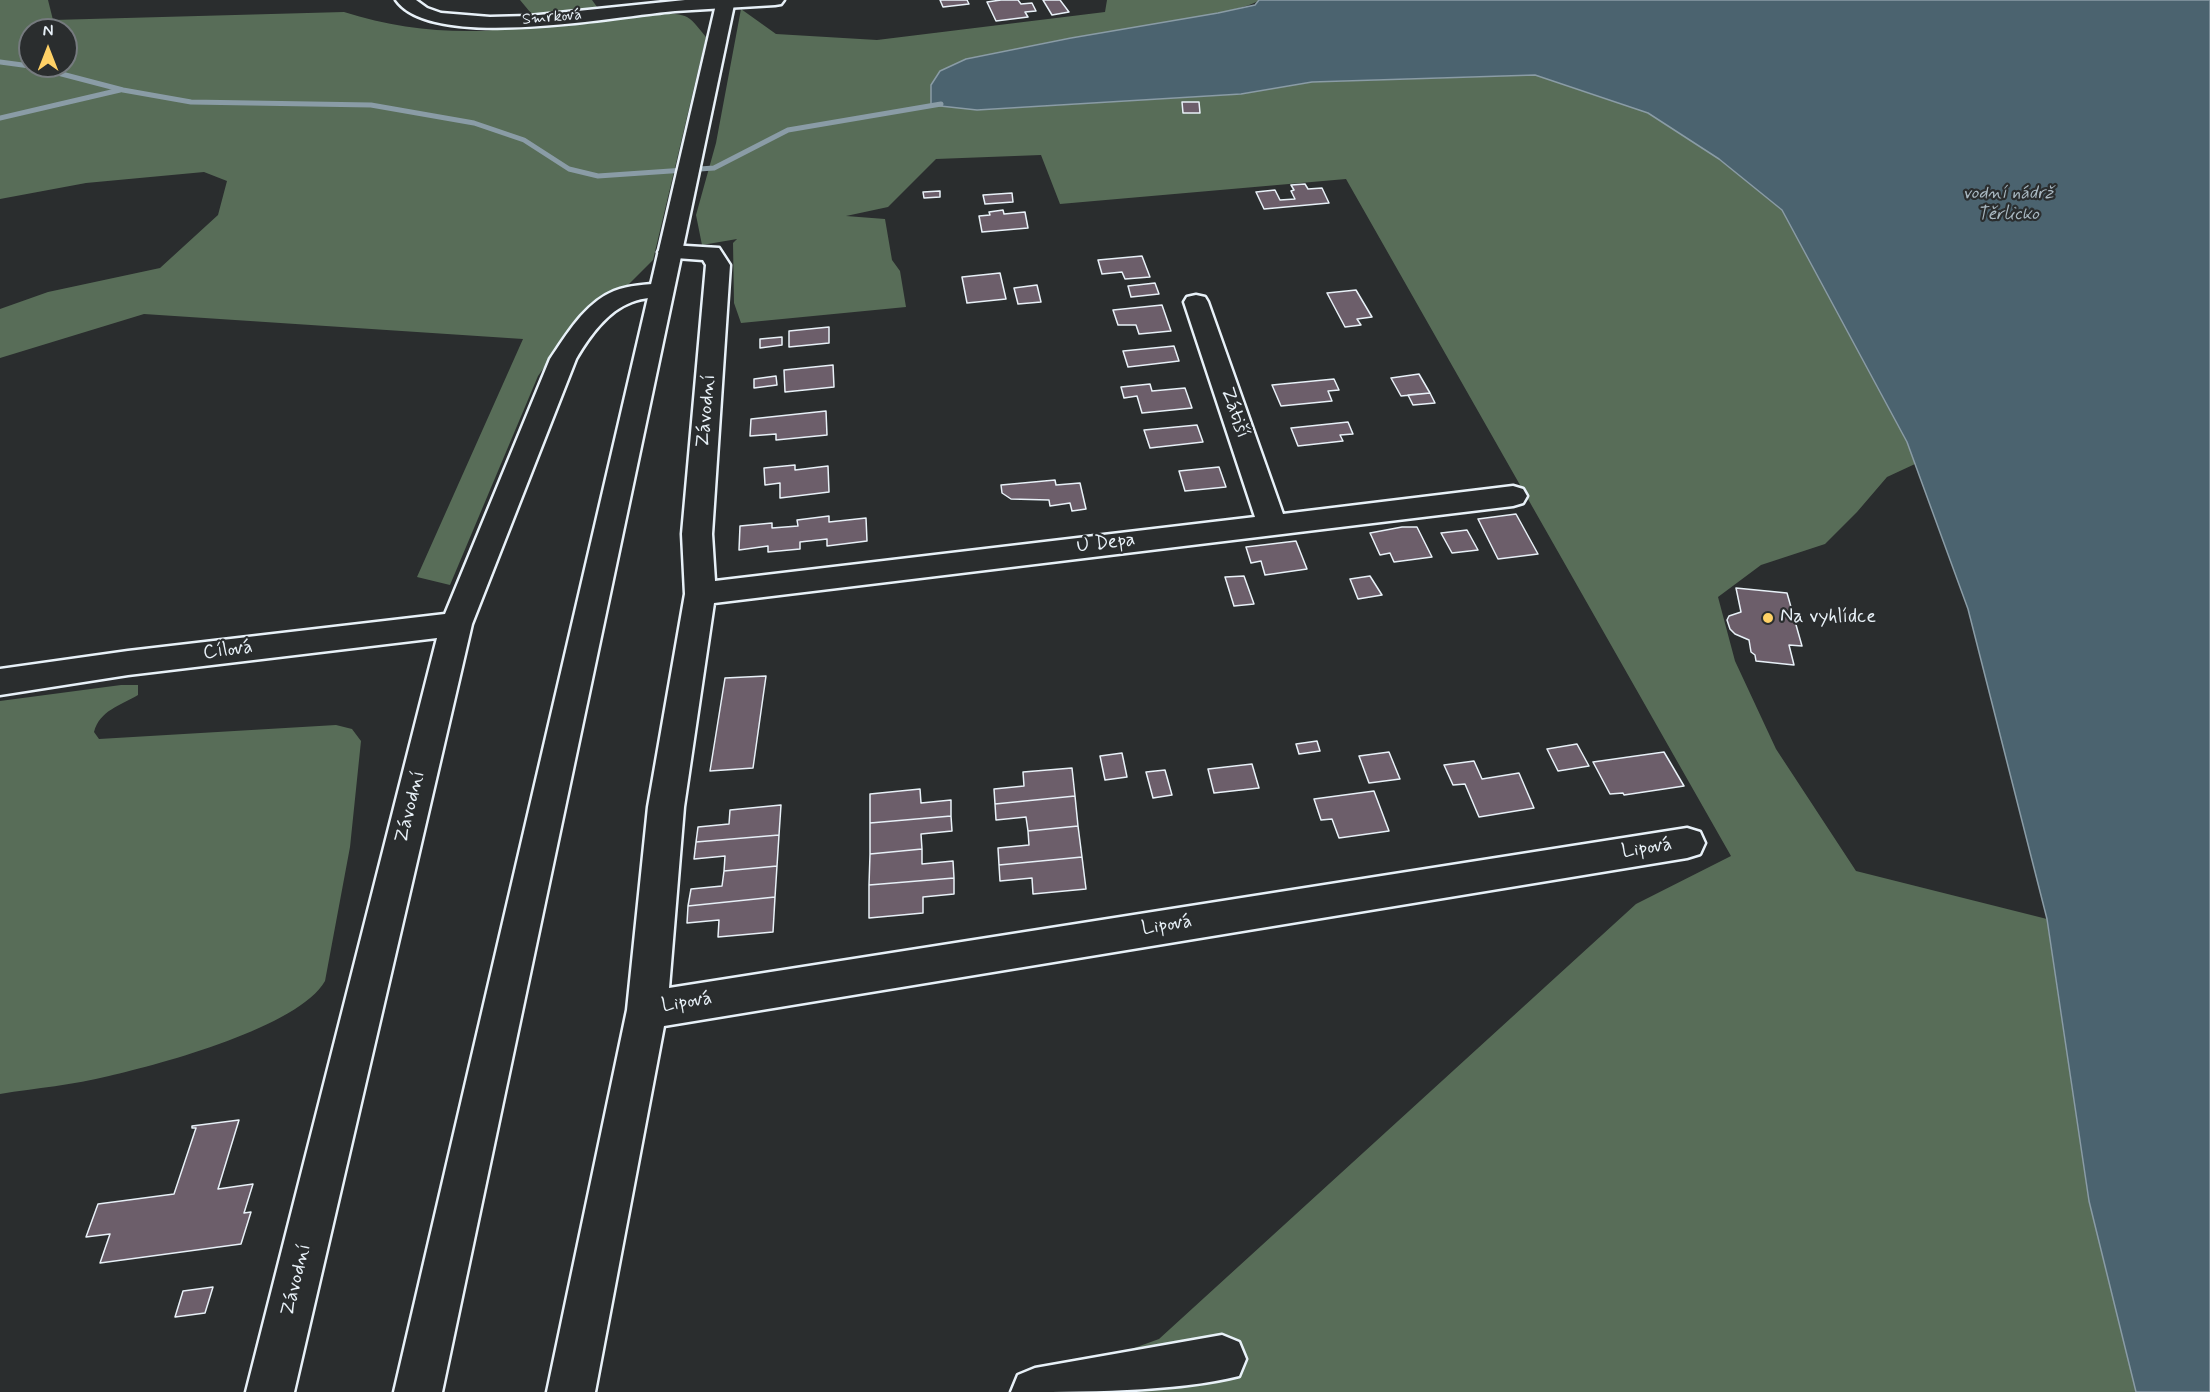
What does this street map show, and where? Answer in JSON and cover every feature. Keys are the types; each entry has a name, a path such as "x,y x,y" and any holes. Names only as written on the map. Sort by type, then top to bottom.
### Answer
{"street":[{"name":"Smrková","path":"405,0 421,12 439,18 490,23 529,22 675,6 775,0"},
{"path":"418,1392 726,2"},
{"name":"Závodní","path":"571,1392 647,1010 666,807 700,594 697,534 718,265 711,253 670,252"},
{"name":"Závodní","path":"270,1392 456,624 563,359 583,328 616,300 627,295 661,290"},
{"name":"Zátiší","path":"1196,302 1272,523"},
{"name":"U Depa","path":"700,594 1272,523 1513,496"},
{"name":"Cílová","path":"0,682 128,663 456,624"},
{"name":"Lipová","path":"647,1010 1687,843"},
{"path":"1035,1392 1222,1359"}],"green space":[{"path":"0,0 48,0 52,18 18,18 18,78 78,78 78,19 344,12 427,29 478,31 649,13 687,17 706,37 653,260 629,284 584,312 538,376 450,585 417,577 523,339 144,314 0,358 0,309 48,292 160,268 218,215 227,181 204,172 86,183 0,199"},
{"path":"520,0 592,0 600,11 535,18"},
{"path":"1107,0 1259,0 1228,11 1070,38 966,59 977,110 1241,94 1312,82 1535,75 1648,113 1719,159 1782,210 1907,442 1915,464 1887,477 1825,544 1761,565 1718,597 1735,661 1776,749 1856,871 2047,919 2089,1201 2136,1392 1013,1392 1159,1339 1636,904 1731,856 1346,179 1060,204 1041,155 936,159 888,207 846,216 885,219 892,260 900,271 906,307 741,323 734,303 733,243 737,239 702,245 696,215 716,143 741,9 776,34 877,40 1105,12"},
{"path":"121,685 138,685 138,695 112,709 101,718 94,732 99,739 336,725 352,729 361,741 350,847 325,981 310,998 288,1014 259,1028 193,1053 96,1079 0,1094 0,701"}],"water":[{"name":"vodní nádrž Těrlicko","path":"1259,0 2210,0 2210,1392 2136,1392 2089,1201 2047,919 1968,609 1907,442 1782,210 1719,159 1648,113 1535,75 1312,82 1241,94 977,110 931,105 931,85 940,71 966,59 1071,38 1218,13 1255,5"}],"building":[{"path":"940,0 967,0 969,4 943,7"},
{"path":"1018,0 1021,4 1032,3 1036,11 1025,12 1028,17 996,21 987,2"},
{"path":"1043,0 1060,0 1069,12 1052,15"},
{"path":"1182,102 1199,102 1200,113 1183,113"},
{"path":"1305,184 1308,189 1322,188 1329,203 1264,209 1256,192 1275,190 1280,200 1295,199 1291,185"},
{"path":"940,191 940,197 924,198 923,192"},
{"path":"1012,193 1013,202 985,204 983,195"},
{"path":"1003,210 1004,214 1025,212 1028,228 982,232 979,216"},
{"path":"1142,256 1150,277 1125,279 1122,272 1102,274 1098,260"},
{"path":"1000,273 1006,299 967,303 962,277"},
{"path":"1155,283 1159,294 1131,297 1128,286"},
{"path":"1037,285 1041,302 1018,304 1014,288"},
{"path":"1356,290 1372,317 1357,319 1361,325 1345,327 1327,293"},
{"path":"1162,305 1171,331 1139,334 1136,325 1118,325 1113,310"},
{"path":"829,327 829,343 789,347 789,331"},
{"path":"782,337 782,345 760,348 760,339"},
{"path":"1174,346 1179,361 1128,367 1123,351"},
{"path":"833,365 834,387 785,392 784,370"},
{"path":"1419,374 1430,393 1401,396 1391,378"},
{"path":"776,376 777,385 754,388 754,379"},
{"path":"1334,379 1339,390 1328,391 1332,401 1281,406 1272,385"},
{"path":"1150,384 1152,391 1185,388 1192,408 1142,413 1137,396 1124,398 1121,387"},
{"path":"1430,393 1435,403 1413,405 1408,395"},
{"path":"826,411 827,435 776,440 776,434 750,436 751,419"},
{"path":"1348,422 1353,434 1340,435 1343,441 1298,446 1291,428"},
{"path":"1197,425 1203,442 1150,448 1144,430"},
{"path":"795,465 795,470 828,466 829,492 780,498 780,483 765,485 764,468"},
{"path":"1219,467 1226,487 1185,491 1179,471"},
{"path":"1055,480 1056,485 1080,483 1086,509 1072,511 1070,503 1050,506 1049,500 1011,499 1002,493 1001,485"},
{"path":"1516,514 1538,554 1498,559 1478,519"},
{"path":"829,516 829,522 866,518 867,541 827,546 827,539 800,542 800,549 768,552 768,546 739,550 740,526 772,523 772,528 798,526 797,520"},
{"path":"1402,527 1417,527 1432,557 1394,562 1390,553 1380,555 1370,533"},
{"path":"1467,530 1478,550 1452,553 1441,533"},
{"path":"1296,541 1307,569 1265,575 1261,561 1251,563 1246,547"},
{"path":"1244,576 1254,604 1234,606 1225,577"},
{"path":"1370,576 1382,595 1358,599 1350,579"},
{"path":"1736,588 1787,593 1802,646 1789,645 1794,665 1756,661 1755,655 1751,652 1749,640 1735,634 1730,629 1727,620 1729,616 1741,612"},
{"path":"766,676 753,768 710,771 725,678"},
{"path":"1317,741 1320,751 1299,754 1296,744"},
{"path":"1577,744 1589,766 1558,771 1547,749"},
{"path":"1389,752 1400,779 1369,783 1359,756"},
{"path":"1664,752 1684,786 1624,795 1623,793 1610,794 1593,762"},
{"path":"1122,753 1127,777 1105,780 1100,756"},
{"path":"1474,761 1482,779 1519,773 1534,808 1479,817 1465,784 1453,785 1444,765"},
{"path":"1252,764 1259,788 1214,793 1208,769"},
{"path":"1072,768 1075,796 995,804 994,789 1024,786 1023,772"},
{"path":"1165,770 1172,795 1153,798 1146,772"},
{"path":"920,789 921,803 951,800 951,816 870,823 870,794"},
{"path":"1374,791 1389,831 1339,838 1332,819 1321,820 1314,799"},
{"path":"1075,796 1078,826 1028,831 1026,817 996,820 995,804"},
{"path":"781,805 779,835 696,842 698,827 729,824 730,810"},
{"path":"951,816 952,831 921,834 922,849 870,854 870,823"},
{"path":"1078,826 1082,857 999,865 998,848 1029,845 1028,831"},
{"path":"779,835 777,866 724,871 725,856 694,859 696,842"},
{"path":"922,849 922,864 953,861 954,878 869,885 870,854"},
{"path":"1082,857 1086,889 1033,894 1032,878 1000,881 999,865"},
{"path":"777,866 775,897 688,906 691,889 722,886 724,871"},
{"path":"954,878 954,894 923,897 923,913 869,918 869,885"},
{"path":"775,897 773,932 718,937 719,920 687,923 688,906"},
{"path":"239,1120 218,1189 253,1184 244,1213 251,1212 241,1244 100,1263 110,1234 86,1237 98,1204 174,1194 196,1128 192,1126"},
{"path":"213,1287 205,1313 175,1317 183,1291"}],"waterway":[{"path":"0,62 18,64"},
{"path":"77,78 123,90 191,102 371,105 474,123 524,140 569,169 598,176 714,168 788,130 941,104"},
{"path":"0,118 120,90"}],"place":[{"name":"Na vyhlídce","path":"1768,618"}]}
